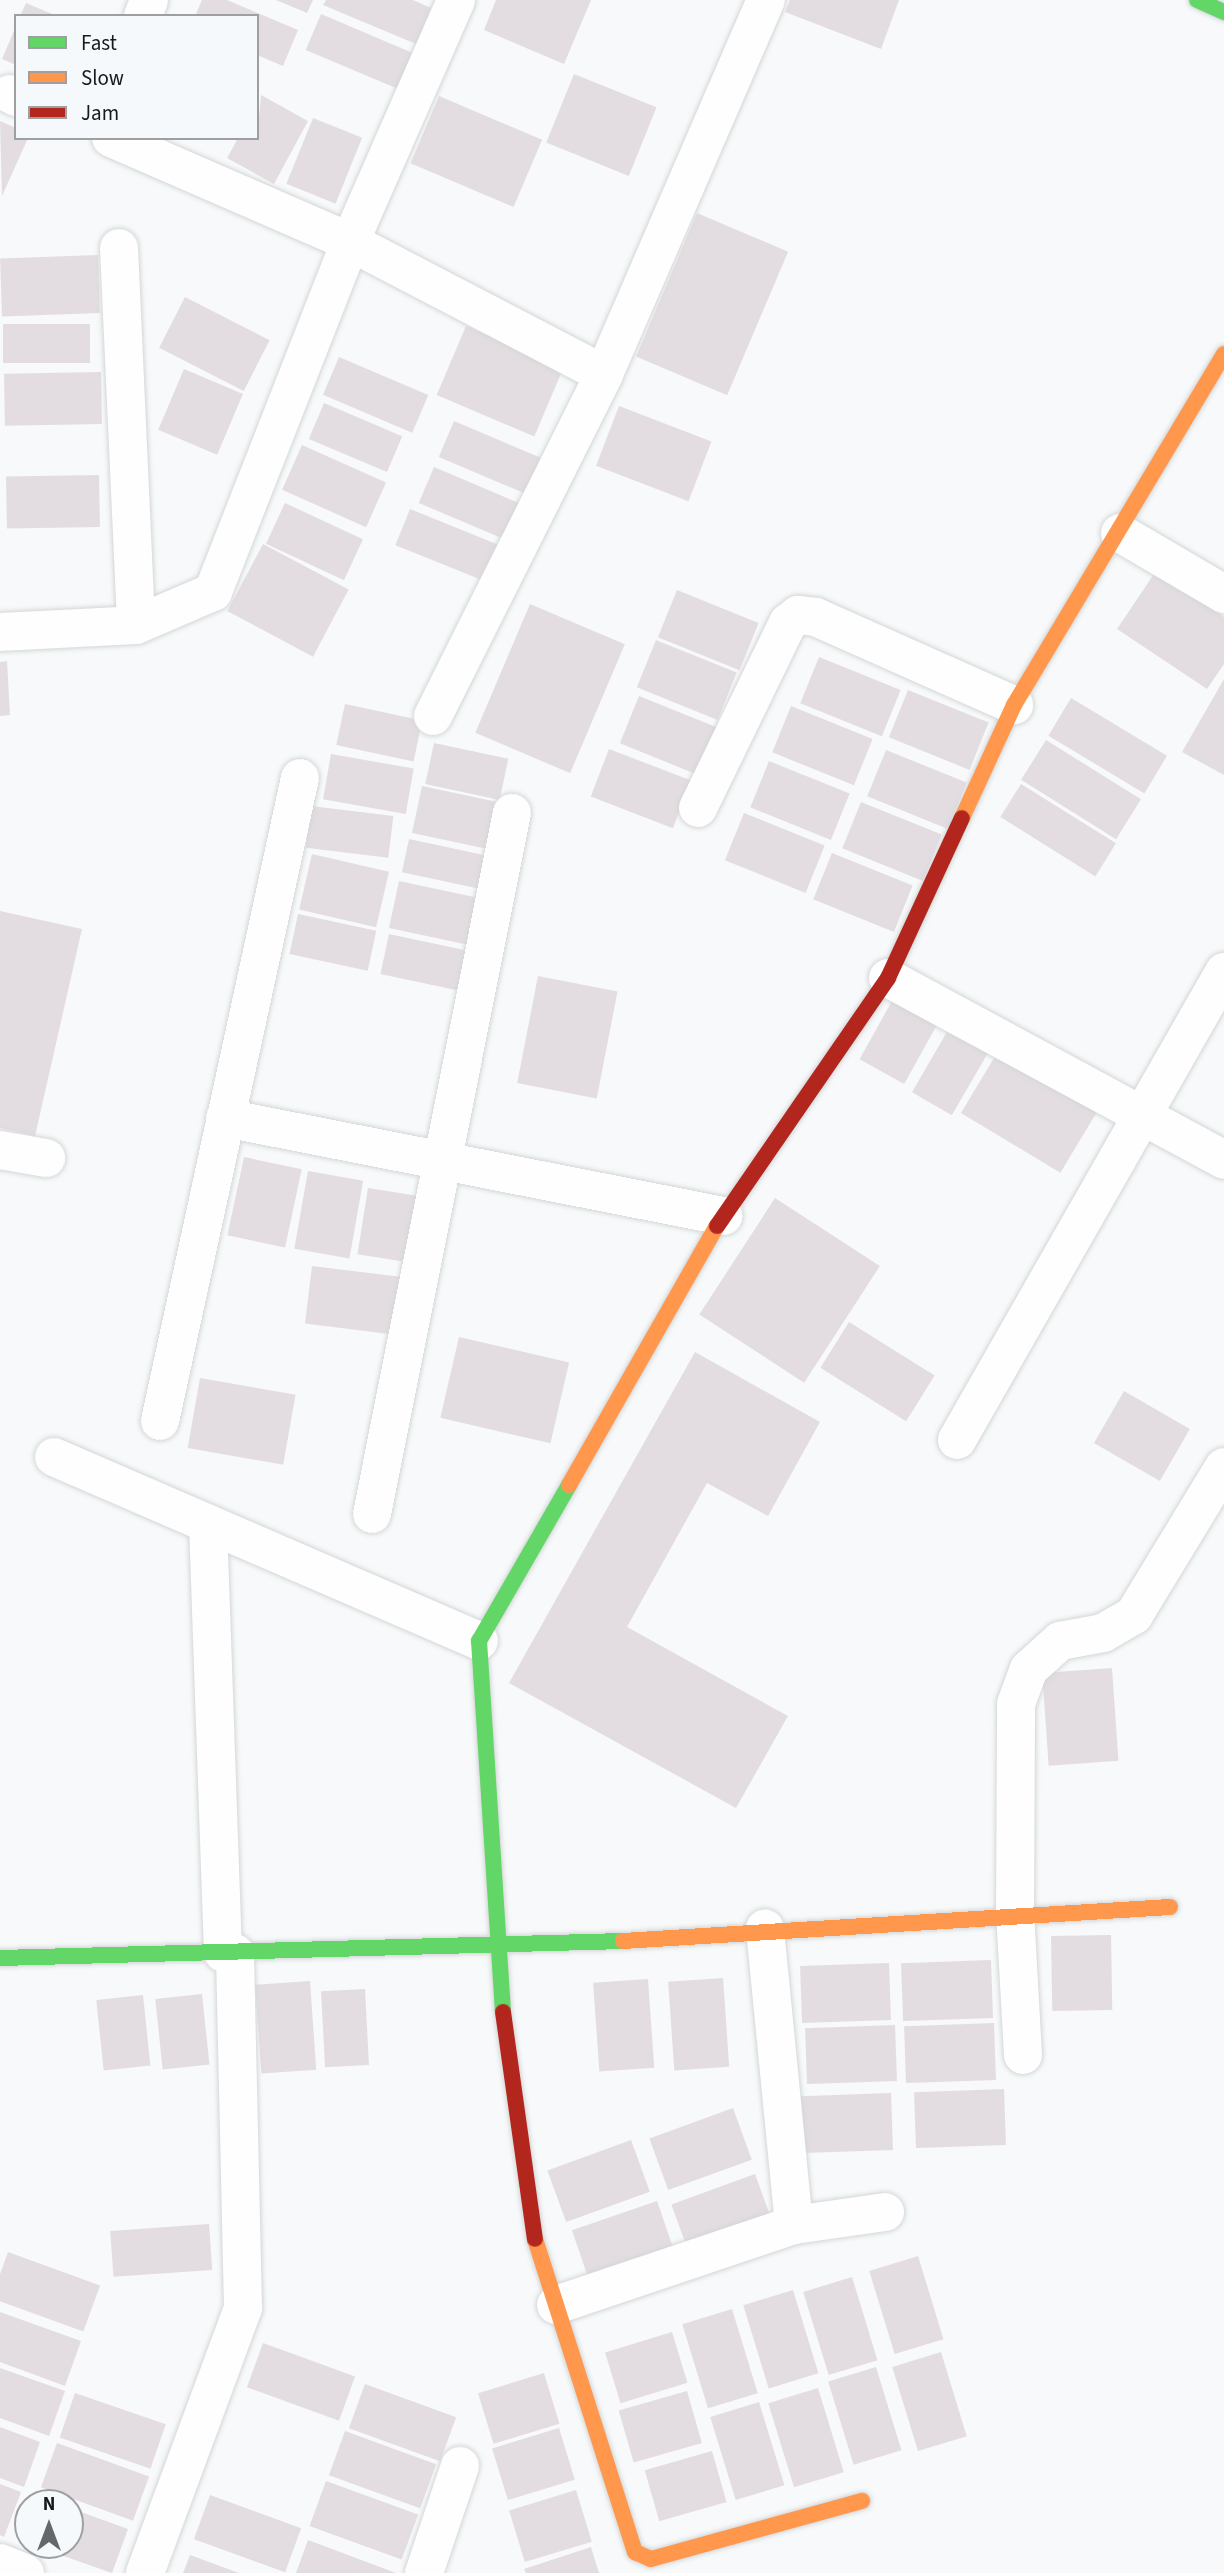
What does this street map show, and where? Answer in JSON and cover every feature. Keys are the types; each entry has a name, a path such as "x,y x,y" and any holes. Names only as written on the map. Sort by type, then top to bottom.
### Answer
{"street":[{"path":"0,632 136,625 213,592 350,242 457,0"},
{"path":"433,716 604,374 766,0"},
{"path":"1197,0 1224,12"},
{"path":"116,140 350,242 604,374"},
{"path":"119,248 136,625"},
{"path":"862,2501 643,2558 635,2552 531,2226 495,1949 479,1642 723,1216 888,978 1014,705 1120,533 1224,354"},
{"path":"1120,533 1224,594"},
{"path":"698,808 788,623 798,615 816,617 1014,705"},
{"path":"160,1421 300,778"},
{"path":"372,1514 512,813"},
{"path":"957,1440 1224,972"},
{"path":"888,978 1144,1112 1224,1160"},
{"path":"225,1118 723,1216"},
{"path":"0,1150 46,1158"},
{"path":"54,1457 479,1642"},
{"path":"1023,2055 1015,1912 1016,1704 1029,1669 1060,1642 1103,1633 1134,1615 1224,1467"},
{"path":"145,2573 243,2308 208,1524"},
{"path":"0,1958 495,1949 1015,1912 1170,1907"},
{"path":"765,1928 794,2225"},
{"path":"556,2305 794,2225 885,2212"},
{"path":"424,2573 460,2466"},
{"path":"0,2563 25,2573"}],"building":[{"path":"202,0 227,0 298,30 283,66 259,56 259,14 196,14"},
{"path":"276,0 313,0 307,13"},
{"path":"326,0 413,0 431,8 416,44 323,5"},
{"path":"496,0 591,0 564,64 484,30"},
{"path":"790,0 899,0 881,49 785,12"},
{"path":"26,3 52,14 21,14"},
{"path":"321,14 414,53 399,89 306,50"},
{"path":"14,31 14,64 2,59"},
{"path":"574,74 657,107 629,176 546,143"},
{"path":"261,95 308,121 274,184 227,158 237,140 259,140"},
{"path":"439,96 542,140 514,207 410,163"},
{"path":"313,118 362,138 336,204 286,184"},
{"path":"0,121 14,127 14,140 27,140 2,196"},
{"path":"697,213 788,252 727,395 636,357"},
{"path":"98,255 100,313 2,316 0,258"},
{"path":"185,297 270,340 244,391 159,348"},
{"path":"3,324 90,324 90,363 3,363"},
{"path":"466,326 564,367 534,436 437,395"},
{"path":"339,357 428,395 412,433 323,395"},
{"path":"184,369 243,394 217,455 158,430"},
{"path":"101,372 102,424 5,426 4,374"},
{"path":"324,403 402,436 387,472 309,439"},
{"path":"619,406 711,441 688,501 596,466"},
{"path":"454,421 546,460 531,496 439,457"},
{"path":"302,445 386,482 366,527 282,490"},
{"path":"434,467 526,506 511,542 419,503"},
{"path":"99,475 100,527 7,529 6,477"},
{"path":"285,503 363,539 344,580 266,544"},
{"path":"410,509 503,546 488,583 395,545"},
{"path":"263,544 349,590 313,657 227,611"},
{"path":"1156,571 1224,617 1224,664 1207,689 1117,629"},
{"path":"677,590 759,623 739,670 658,637"},
{"path":"530,604 625,644 570,773 475,733"},
{"path":"656,640 737,673 718,720 637,687"},
{"path":"819,657 901,690 882,736 800,703"},
{"path":"7,661 10,715 0,716 0,662"},
{"path":"1224,679 1224,775 1182,752"},
{"path":"908,690 989,723 970,770 889,737"},
{"path":"639,696 720,729 701,776 620,743"},
{"path":"1071,698 1167,756 1144,793 1048,736"},
{"path":"345,704 422,720 414,762 336,745"},
{"path":"791,706 873,739 854,785 772,752"},
{"path":"1046,740 1141,799 1116,839 1021,780"},
{"path":"434,743 508,759 500,800 425,784"},
{"path":"609,749 691,781 673,828 591,797"},
{"path":"886,750 967,783 948,829 867,796"},
{"path":"331,754 414,769 406,814 323,799"},
{"path":"769,761 850,794 831,840 750,807"},
{"path":"1021,784 1116,843 1095,876 1000,817"},
{"path":"422,786 502,803 492,850 412,833"},
{"path":"861,802 942,835 923,881 842,848"},
{"path":"311,806 393,816 388,858 306,848"},
{"path":"744,813 825,846 806,893 725,860"},
{"path":"409,839 491,856 484,890 402,872"},
{"path":"832,853 913,886 894,932 813,899"},
{"path":"312,854 389,872 376,927 299,910"},
{"path":"399,881 481,898 471,945 389,928"},
{"path":"0,911 82,929 35,1136 0,1128"},
{"path":"298,914 376,931 368,971 289,954"},
{"path":"389,934 470,951 462,991 380,974"},
{"path":"538,976 618,991 597,1098 517,1083"},
{"path":"893,999 938,1024 904,1084 860,1059"},
{"path":"948,1030 988,1053 952,1115 912,1092"},
{"path":"997,1053 1096,1113 1060,1173 961,1113"},
{"path":"244,1157 302,1169 285,1248 227,1235"},
{"path":"308,1171 363,1181 349,1259 294,1249"},
{"path":"368,1188 426,1197 416,1263 358,1254"},
{"path":"775,1198 880,1266 804,1383 699,1315"},
{"path":"312,1266 400,1277 393,1334 305,1324"},
{"path":"849,1322 935,1376 906,1421 820,1368"},
{"path":"459,1337 569,1362 550,1443 440,1418"},
{"path":"695,1352 820,1422 768,1516 707,1483 627,1627 788,1716 736,1808 509,1683"},
{"path":"200,1378 296,1395 283,1465 188,1448"},
{"path":"1124,1391 1190,1429 1160,1481 1094,1443"},
{"path":"1112,1668 1118,1761 1049,1766 1042,1673"},
{"path":"1111,1935 1112,2010 1052,2011 1051,1936"},
{"path":"991,1960 993,2018 903,2021 901,1963"},
{"path":"889,1963 891,2020 802,2023 800,1966"},
{"path":"723,1978 729,2067 674,2071 668,1982"},
{"path":"648,1979 654,2068 599,2072 593,1983"},
{"path":"310,1981 316,2070 261,2074 255,1985"},
{"path":"365,1989 369,2065 325,2067 321,1991"},
{"path":"202,1994 209,2065 163,2070 155,1999"},
{"path":"143,1995 150,2066 104,2071 96,2000"},
{"path":"994,2023 996,2080 906,2083 904,2026"},
{"path":"895,2025 897,2081 807,2084 805,2028"},
{"path":"1004,2089 1006,2145 916,2148 914,2092"},
{"path":"891,2093 893,2150 803,2153 801,2096"},
{"path":"733,2108 752,2160 668,2190 649,2138"},
{"path":"631,2140 650,2192 566,2222 547,2170"},
{"path":"755,2174 774,2226 690,2256 671,2204"},
{"path":"657,2201 675,2253 590,2282 572,2230"},
{"path":"209,2224 212,2270 113,2277 110,2231"},
{"path":"8,2252 100,2286 83,2332 0,2301 0,2274"},
{"path":"918,2256 943,2339 895,2354 869,2271"},
{"path":"852,2277 877,2360 829,2375 803,2292"},
{"path":"793,2290 818,2373 769,2388 743,2305"},
{"path":"732,2309 758,2393 708,2408 682,2324"},
{"path":"0,2312 81,2341 65,2386 0,2362"},
{"path":"672,2332 687,2383 621,2403 605,2352"},
{"path":"263,2343 355,2377 339,2421 247,2387"},
{"path":"941,2352 967,2436 918,2451 892,2367"},
{"path":"876,2367 901,2450 854,2465 828,2382"},
{"path":"0,2368 65,2391 49,2436 0,2418"},
{"path":"544,2373 559,2424 494,2444 478,2393"},
{"path":"365,2384 456,2417 440,2461 349,2428"},
{"path":"818,2388 844,2472 794,2487 768,2403"},
{"path":"687,2391 702,2443 634,2462 619,2411"},
{"path":"75,2393 166,2424 150,2469 60,2437"},
{"path":"759,2402 784,2485 736,2500 710,2417"},
{"path":"0,2427 40,2442 24,2487 0,2478"},
{"path":"559,2428 575,2480 508,2500 492,2448"},
{"path":"345,2431 436,2464 420,2508 329,2475"},
{"path":"57,2443 149,2477 133,2521 84,2503 84,2489 41,2487"},
{"path":"712,2451 727,2502 659,2521 645,2470"},
{"path":"326,2481 418,2515 402,2560 310,2526"},
{"path":"0,2484 14,2489 14,2511 4,2537 0,2535"},
{"path":"576,2490 592,2542 525,2562 509,2510"},
{"path":"210,2495 301,2528 285,2572 194,2539"},
{"path":"84,2513 128,2529 112,2573 72,2559 84,2559"},
{"path":"308,2540 396,2573 296,2573"},
{"path":"591,2547 599,2573 526,2573 524,2569"},
{"path":"190,2555 239,2573 183,2573"}],"traffic: fast":[{"path":"1197,0 1224,12"},
{"path":"503,2012 479,1641 569,1485"},
{"path":"0,1958 623,1941"}],"traffic: slow":[{"path":"962,818 1014,705 1224,354"},
{"path":"569,1485 717,1226"},
{"path":"623,1941 1170,1907"},
{"path":"535,2239 635,2552 651,2559 862,2501"}],"traffic: jam":[{"path":"717,1226 888,978 962,818"},
{"path":"503,2012 535,2239"}]}
